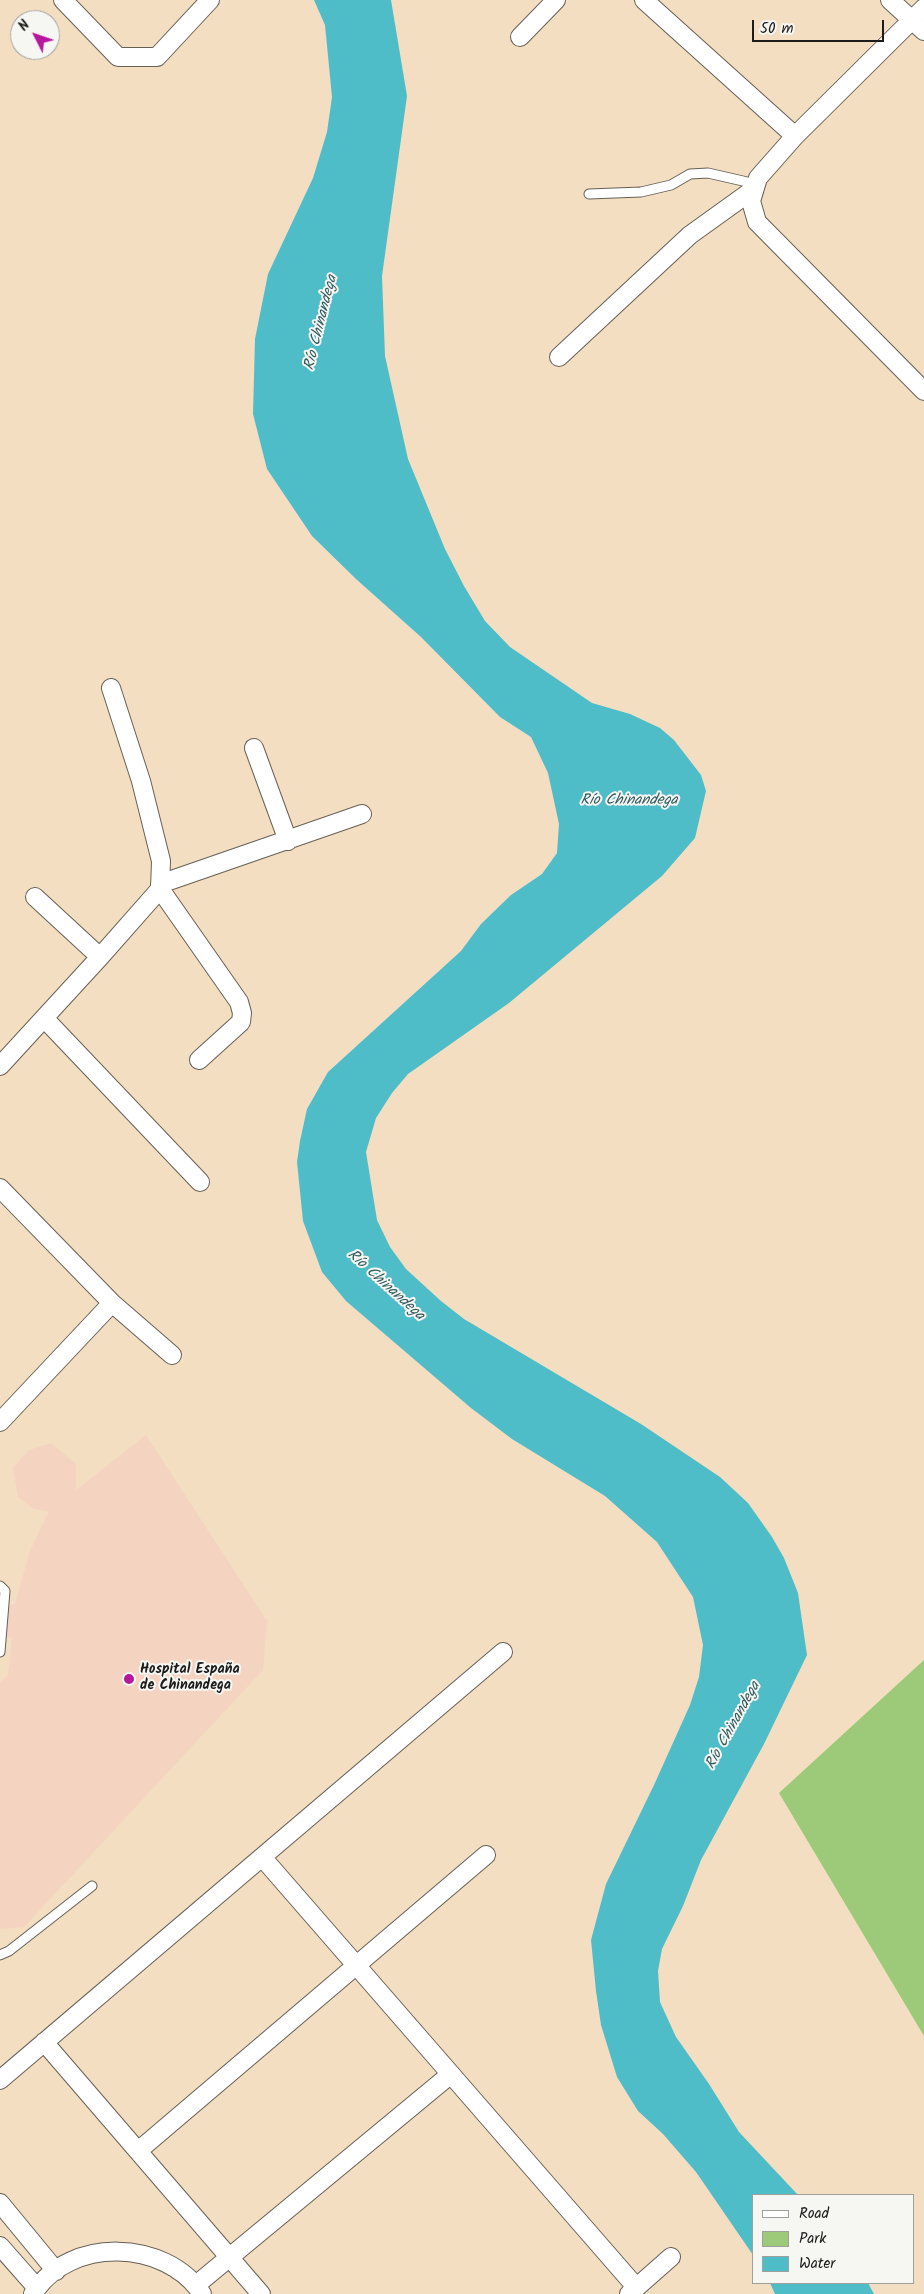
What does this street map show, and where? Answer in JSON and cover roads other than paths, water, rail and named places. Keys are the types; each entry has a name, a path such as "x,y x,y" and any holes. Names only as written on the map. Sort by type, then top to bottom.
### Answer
{"street":[{"path":"63,0 118,57 157,57 210,0"},
{"path":"520,37 556,0"},
{"path":"644,0 795,136"},
{"path":"890,0 920,19 795,136 758,178 751,201 757,222 924,391"},
{"path":"559,357 690,235 755,187"},
{"path":"111,688 141,781 150,816 161,861 160,886 239,1002 242,1013 240,1022 199,1060"},
{"path":"254,748 288,841"},
{"path":"0,1066 100,957 160,886 362,814"},
{"path":"35,897 100,957"},
{"path":"44,1018 200,1182"},
{"path":"0,1188 112,1304 172,1355"},
{"path":"0,1422 112,1304"},
{"path":"0,2080 503,1652"},
{"path":"138,2151 486,1855"},
{"path":"262,1857 451,2074 632,2291 671,2257"},
{"path":"44,2042 261,2294"},
{"path":"0,2246 35,2291 56,2271 83,2256 113,2251 144,2254 172,2265 199,2289 229,2257 451,2074"},
{"path":"0,2203 56,2271"}],"lane":[{"path":"589,194 641,192 671,185 690,174 708,173 755,187"},
{"path":"0,1586 5,1591 0,1652"},
{"path":"0,1955 9,1951 92,1886"}],"water":[{"name":"Río Chinandega","path":"314,0 391,0 407,96 382,276 385,356 408,459 445,549 485,621 510,647 592,703 630,714 660,728 674,740 701,775 706,791 695,838 662,876 509,1003 408,1074 392,1093 376,1118 366,1152 377,1220 390,1247 406,1269 464,1319 641,1424 720,1477 748,1503 772,1537 784,1558 798,1593 807,1655 764,1744 701,1860 683,1906 662,1949 658,1971 660,2002 676,2037 709,2084 739,2132 797,2194 752,2194 752,2254 696,2172 663,2134 638,2111 617,2077 601,2025 591,1940 606,1884 690,1705 699,1677 703,1645 693,1597 657,1542 605,1496 512,1439 471,1408 346,1301 322,1272 303,1221 297,1162 300,1141 307,1109 328,1072 461,951 481,924 511,895 542,874 557,853 559,824 548,773 531,737 500,717 421,637 356,579 312,536 267,469 253,414 255,339 268,274 313,178 327,132 332,97 325,25"},
{"path":"770,2284 869,2284 874,2294 775,2294"}],"place":[{"name":"Hospital España de Chinandega","path":"129,1679"}]}
